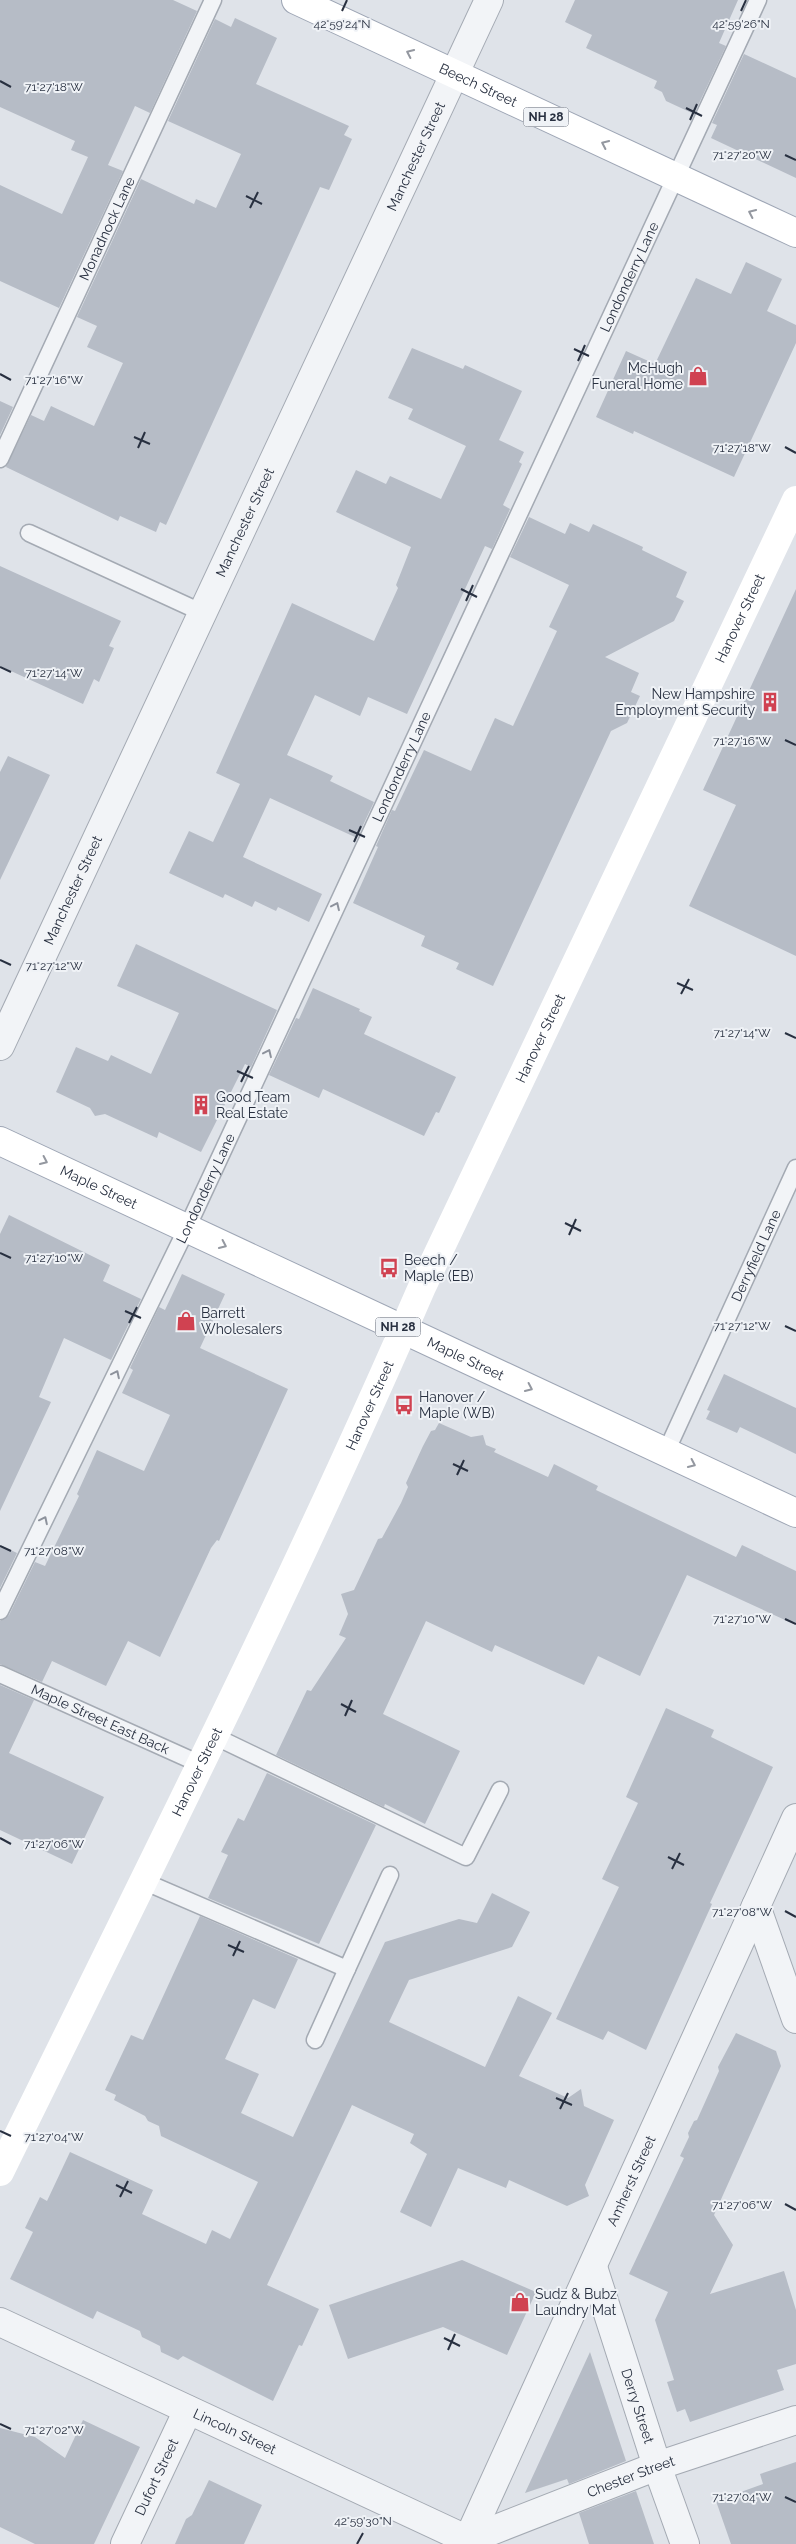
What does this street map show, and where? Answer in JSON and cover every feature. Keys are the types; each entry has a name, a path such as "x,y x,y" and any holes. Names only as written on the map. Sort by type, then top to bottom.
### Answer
{"street":[{"name":"Beech Street","path":"296,0 796,233"},
{"name":"Manchester Street","path":"0,1046 489,0"},
{"name":"Hanover Street","path":"0,2172 214,1736 386,1374 403,1330 796,500"},
{"name":"Maple Street","path":"0,1141 796,1513"},
{"name":"Amherst Street","path":"467,2542 796,1818"},
{"path":"756,1906 796,2019"},
{"name":"Derry Street","path":"593,2267 657,2466 685,2544"},
{"name":"Lincoln Street","path":"0,2322 467,2542"},
{"name":"Dufort Street","path":"125,2544 188,2410"},
{"name":"Chester Street","path":"467,2542 657,2466 796,2420"}],"lane":[{"name":"Monadnock Lane","path":"0,459 213,0"},
{"name":"Londonderry Lane","path":"0,1611 187,1228 674,176 758,0"},
{"path":"29,533 203,612"},
{"name":"Derryfield Lane","path":"666,1452 796,1168"},
{"name":"Maple Street East Back","path":"0,1674 200,1764"},
{"path":"214,1736 466,1857 500,1790"},
{"path":"315,2040 390,1875"},
{"path":"143,1881 347,1969"}],"building":[{"path":"0,0 173,0 197,11 150,113 135,106 108,165 123,171 59,308 0,281 0,185 62,214 88,157 71,150 75,141 0,107"},
{"path":"575,0 738,0 719,43 726,46 694,114 666,101 662,92 654,88 657,81 586,48 592,35 565,22"},
{"path":"235,18 277,38 256,84 349,126 344,135 352,139 329,190 320,187 166,525 160,522 156,532 120,516 118,521 6,467 31,415 44,421 51,406 94,426 123,363 87,347 97,326 77,317 141,179 194,204 196,199 216,208 241,154 168,121 215,19 231,27"},
{"path":"744,54 796,78 796,178 711,138 717,125 712,123"},
{"name":"McHugh Funeral Home","path":"746,262 782,279 767,311 796,325 796,343 734,477 634,431 633,434 596,417 626,351 655,364 696,278 731,294"},
{"path":"412,348 463,369 465,365 522,391 499,440 524,452 519,462 522,464 503,505 510,509 492,549 485,546 407,714 368,697 360,716 315,695 287,755 333,776 330,781 374,802 357,838 270,798 243,857 322,894 309,922 278,907 276,911 255,901 252,907 225,894 223,898 169,873 189,831 213,842 240,784 216,773 292,603 374,641 398,588 396,585 411,547 336,512 356,470 386,484 390,476 441,499 466,446 408,419 413,409 388,398"},
{"path":"0,401 13,407 0,435"},
{"path":"529,517 565,534 570,523 589,532 593,524 643,547 642,550 687,572 676,597 684,601 674,621 605,657 639,673 631,692 640,696 627,723 611,731 493,986 456,969 459,963 421,946 425,936 353,903 392,810 395,811 424,750 471,771 495,718 513,726 557,631 549,627 569,585 510,557"},
{"path":"0,566 121,621 109,646 114,648 99,682 94,679 83,704 0,666"},
{"name":"New Hampshire Employment Security","path":"796,589 796,956 689,906 736,805 703,790"},
{"path":"8,756 50,775 0,880 0,772"},
{"path":"136,944 277,1010 251,1067 245,1064 201,1152 159,1132 157,1138 105,1114 95,1116 90,1108 56,1092 76,1047 108,1061 111,1055 151,1074 179,1013 117,986"},
{"path":"313,988 360,1009 359,1011 372,1017 364,1034 456,1077 439,1113 436,1112 424,1136 323,1089 319,1098 269,1075 296,1018 299,1019"},
{"path":"9,1215 110,1265 103,1281 141,1299 111,1360 64,1338 39,1397 51,1402 0,1511 0,1234"},
{"path":"182,1274 225,1294 200,1348 288,1389 219,1541 217,1540 211,1548 160,1657 128,1641 106,1686 52,1661 42,1682 0,1664 0,1621 9,1615 35,1562 45,1566 79,1496 77,1494 97,1450 144,1471 170,1415 122,1393 133,1370 130,1368 159,1307 165,1310"},
{"path":"724,1374 796,1408 796,1454 740,1427 737,1433 706,1419 710,1411 707,1410"},
{"path":"439,1423 471,1437 483,1435 486,1445 496,1449 494,1452 548,1477 554,1464 598,1486 596,1490 736,1557 742,1545 796,1571 796,1625 687,1575 640,1676 598,1656 584,1685 495,1645 492,1652 426,1621 383,1714 460,1751 425,1824 385,1804 384,1807 276,1755 307,1690 311,1691 346,1638 339,1635 348,1614 341,1594 354,1590 378,1539 382,1538 401,1503 408,1487 406,1483 423,1446 431,1431 435,1430"},
{"path":"0,1545 17,1553 0,1588"},
{"path":"0,1685 34,1700 9,1753 104,1797 72,1864 0,1830"},
{"path":"666,1708 714,1730 711,1737 773,1767 710,1903 712,1904 646,2050 608,2031 603,2040 556,2019 619,1887 602,1879 638,1803 626,1797"},
{"path":"267,1773 376,1825 319,1944 208,1898 228,1855 221,1852 238,1818 244,1821"},
{"path":"492,1893 530,1912 512,1947 409,1980 389,2022 485,2067 518,1996 552,2013 519,2076 568,2098 581,2089 584,2106 614,2120 585,2185 589,2196 567,2206 509,2180 506,2188 458,2168 431,2227 400,2212 427,2154 410,2143 414,2134 352,2105 267,2285 319,2309 302,2346 299,2345 273,2401 183,2356 178,2360 161,2352 160,2346 142,2337 140,2331 97,2311 93,2319 10,2279 33,2232 25,2228 40,2197 47,2201 70,2152 153,2190 142,2214 206,2244 212,2230 230,2239 258,2182 161,2136 159,2126 148,2121 145,2116 114,2100 116,2095 105,2090 131,2035 143,2040 200,1916 298,1959 275,2009 253,1999 225,2059 259,2074 241,2113 293,2137 385,1942 459,1919 477,1923"},
{"path":"736,2033 776,2051 781,2066 714,2215 733,2245 710,2294 784,2271 796,2310 796,2364 777,2370 784,2390 690,2422 685,2409 677,2412 667,2382 674,2380 655,2320 668,2292 629,2274 684,2158 680,2156 689,2137 688,2133 694,2121 697,2120 719,2071 718,2067"},
{"path":"462,2260 536,2292 507,2355 443,2327 348,2359 329,2305"},
{"path":"590,2352 626,2461 569,2484 567,2479 525,2493"},
{"path":"83,2420 140,2447 94,2544 35,2544 0,2527 0,2428 35,2437 65,2458"},
{"path":"796,2462 796,2544 731,2544 716,2501 763,2484 760,2474"},
{"path":"209,2480 262,2505 244,2544 175,2544 186,2519 192,2515"},
{"path":"636,2491 654,2544 589,2544 579,2513"}],"place":[{"name":"McHugh Funeral Home","path":"698,376"},
{"name":"New Hampshire Employment Security","path":"770,702"},
{"name":"Good Team Real Estate","path":"201,1105"},
{"name":"Beech / Maple (EB)","path":"389,1268"},
{"name":"Barrett Wholesalers","path":"186,1321"},
{"name":"Hanover / Maple (WB)","path":"404,1405"},
{"name":"Sudz & Bubz Laundry Mat","path":"520,2302"}]}
